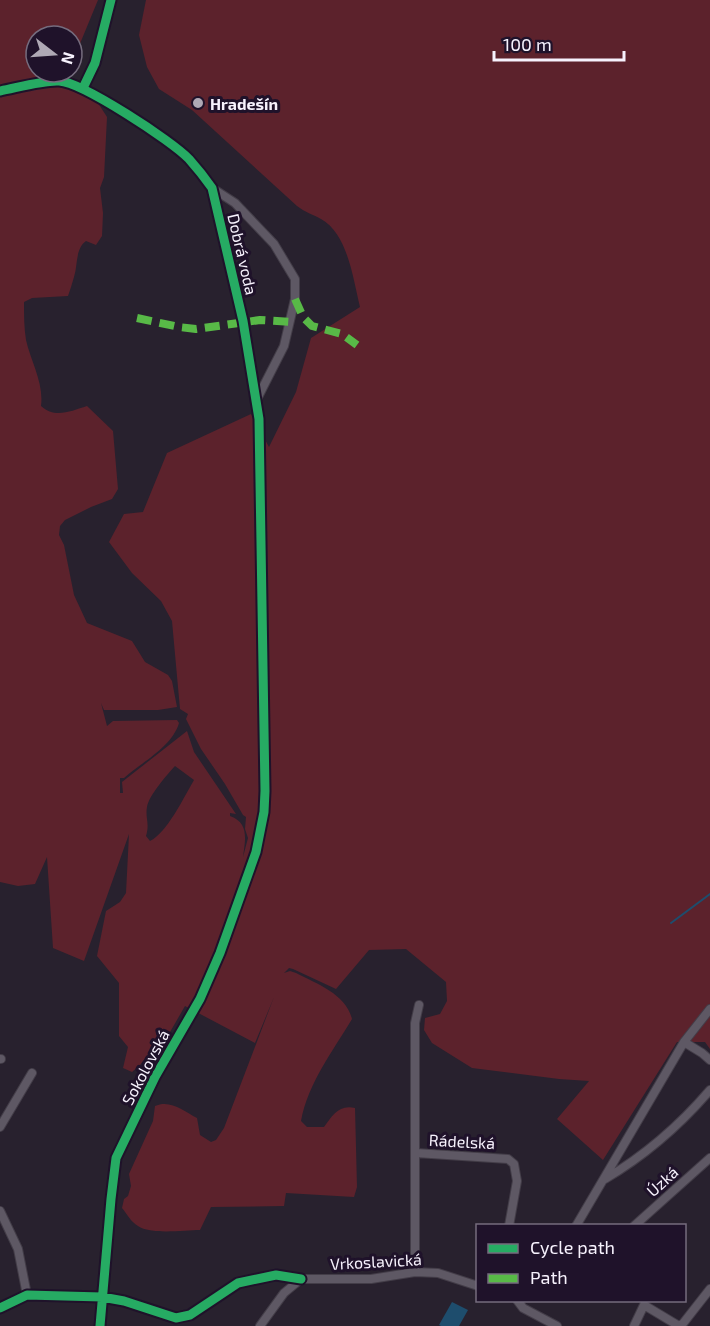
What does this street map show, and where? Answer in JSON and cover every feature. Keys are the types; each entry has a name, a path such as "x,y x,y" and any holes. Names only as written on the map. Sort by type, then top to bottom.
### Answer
{"street":[{"name":"Dobrá voda","path":"0,91 59,81 75,85 136,120 188,158 212,188 235,203 274,244 295,279 295,299 284,346 257,400"},
{"name":"Dobrá voda","path":"212,188 243,321 257,400"},
{"name":"Sokolovská","path":"100,1326 116,1158 154,1077 200,999 219,953 261,834 265,791 260,419 257,400"},
{"name":"Rádelská","path":"415,1272 415,1023 419,1005"},
{"path":"577,1224 684,1042 709,1011"},
{"path":"684,1042 710,1060"},
{"path":"0,1127 32,1073"},
{"path":"602,1181 629,1165 689,1114 710,1090"},
{"name":"Rádelská","path":"416,1153 508,1159 514,1164 517,1181 509,1224"},
{"name":"Úzká","path":"636,1224 710,1158"},
{"path":"0,1211 18,1249 27,1295 0,1308"},
{"name":"Vrkoslavická","path":"27,1295 102,1297 124,1301 176,1318 190,1315 238,1283 276,1275 301,1279 371,1279 415,1272 438,1273 476,1286"},
{"path":"260,1326 284,1293 301,1279"},
{"path":"634,1326 644,1303 680,1326 710,1288"},
{"path":"518,1302 523,1308 557,1326"}],"shaded area":[{"path":"0,0 98,0 84,34 84,24 24,24 24,84 64,84 63,86 98,103 107,117 104,177 100,188 103,213 102,236 96,245 86,241 82,244 68,296 32,298 24,302 24,317 26,340 41,389 41,406 57,413 87,406 113,431 118,489 112,499 65,520 60,526 59,535 64,545 74,595 87,623 132,641 145,662 168,675 172,681 177,707 158,710 104,710 101,703 107,726 113,721 177,720 179,723 170,739 156,754 124,778 120,778 120,793 123,793 122,782 187,731 194,752 236,814 230,813 230,816 241,823 245,833 243,857 248,838 245,829 246,817 201,749 186,719 188,714 180,709 172,621 161,601 132,573 109,542 124,514 143,512 167,453 251,414 269,447 296,392 311,338 360,307 348,258 338,235 330,226 297,206 192,110 159,89 147,67 139,35 146,0 710,0 710,1049 705,1042 677,1042 603,1160 557,1119 589,1081 472,1068 432,1043 424,1030 425,1018 440,1014 447,1001 446,982 406,949 369,950 336,989 289,968 284,973 290,971 296,973 337,996 349,1010 352,1019 315,1080 301,1121 307,1127 324,1127 340,1109 355,1108 357,1187 354,1197 286,1193 284,1206 211,1207 200,1230 144,1229 133,1222 122,1208 131,1186 129,1174 153,1121 155,1106 166,1104 182,1109 197,1118 200,1135 211,1142 216,1140 224,1128 274,997 255,1043 185,1006 166,1039 153,1048 132,1072 123,1068 128,1047 119,1036 119,983 97,956 106,911 120,902 126,893 129,834 84,961 53,948 47,857 35,884 18,886 0,882","holes":["175,766 194,780 169,823 150,841 146,836 148,802"]}],"water":[{"path":"452,1302 468,1310 459,1326 439,1325"}],"waterway":[{"path":"671,923 710,894"}],"marked path":[{"path":"295,299 303,317 312,326 342,334 357,345"},
{"path":"137,318 196,329 260,320 291,322"}],"cycle path":[{"path":"83,88 95,63 111,0"},
{"path":"0,91 46,82 59,81 70,84 106,101 146,127 189,159 201,173 212,188 243,321 259,419 264,812 256,852 220,953 200,999 155,1077 116,1158 100,1326"},
{"path":"0,1308 27,1295 102,1297 124,1301 176,1318 190,1315 238,1283 276,1275 301,1279"}],"place":[{"name":"Hradešín","path":"198,103"}]}
